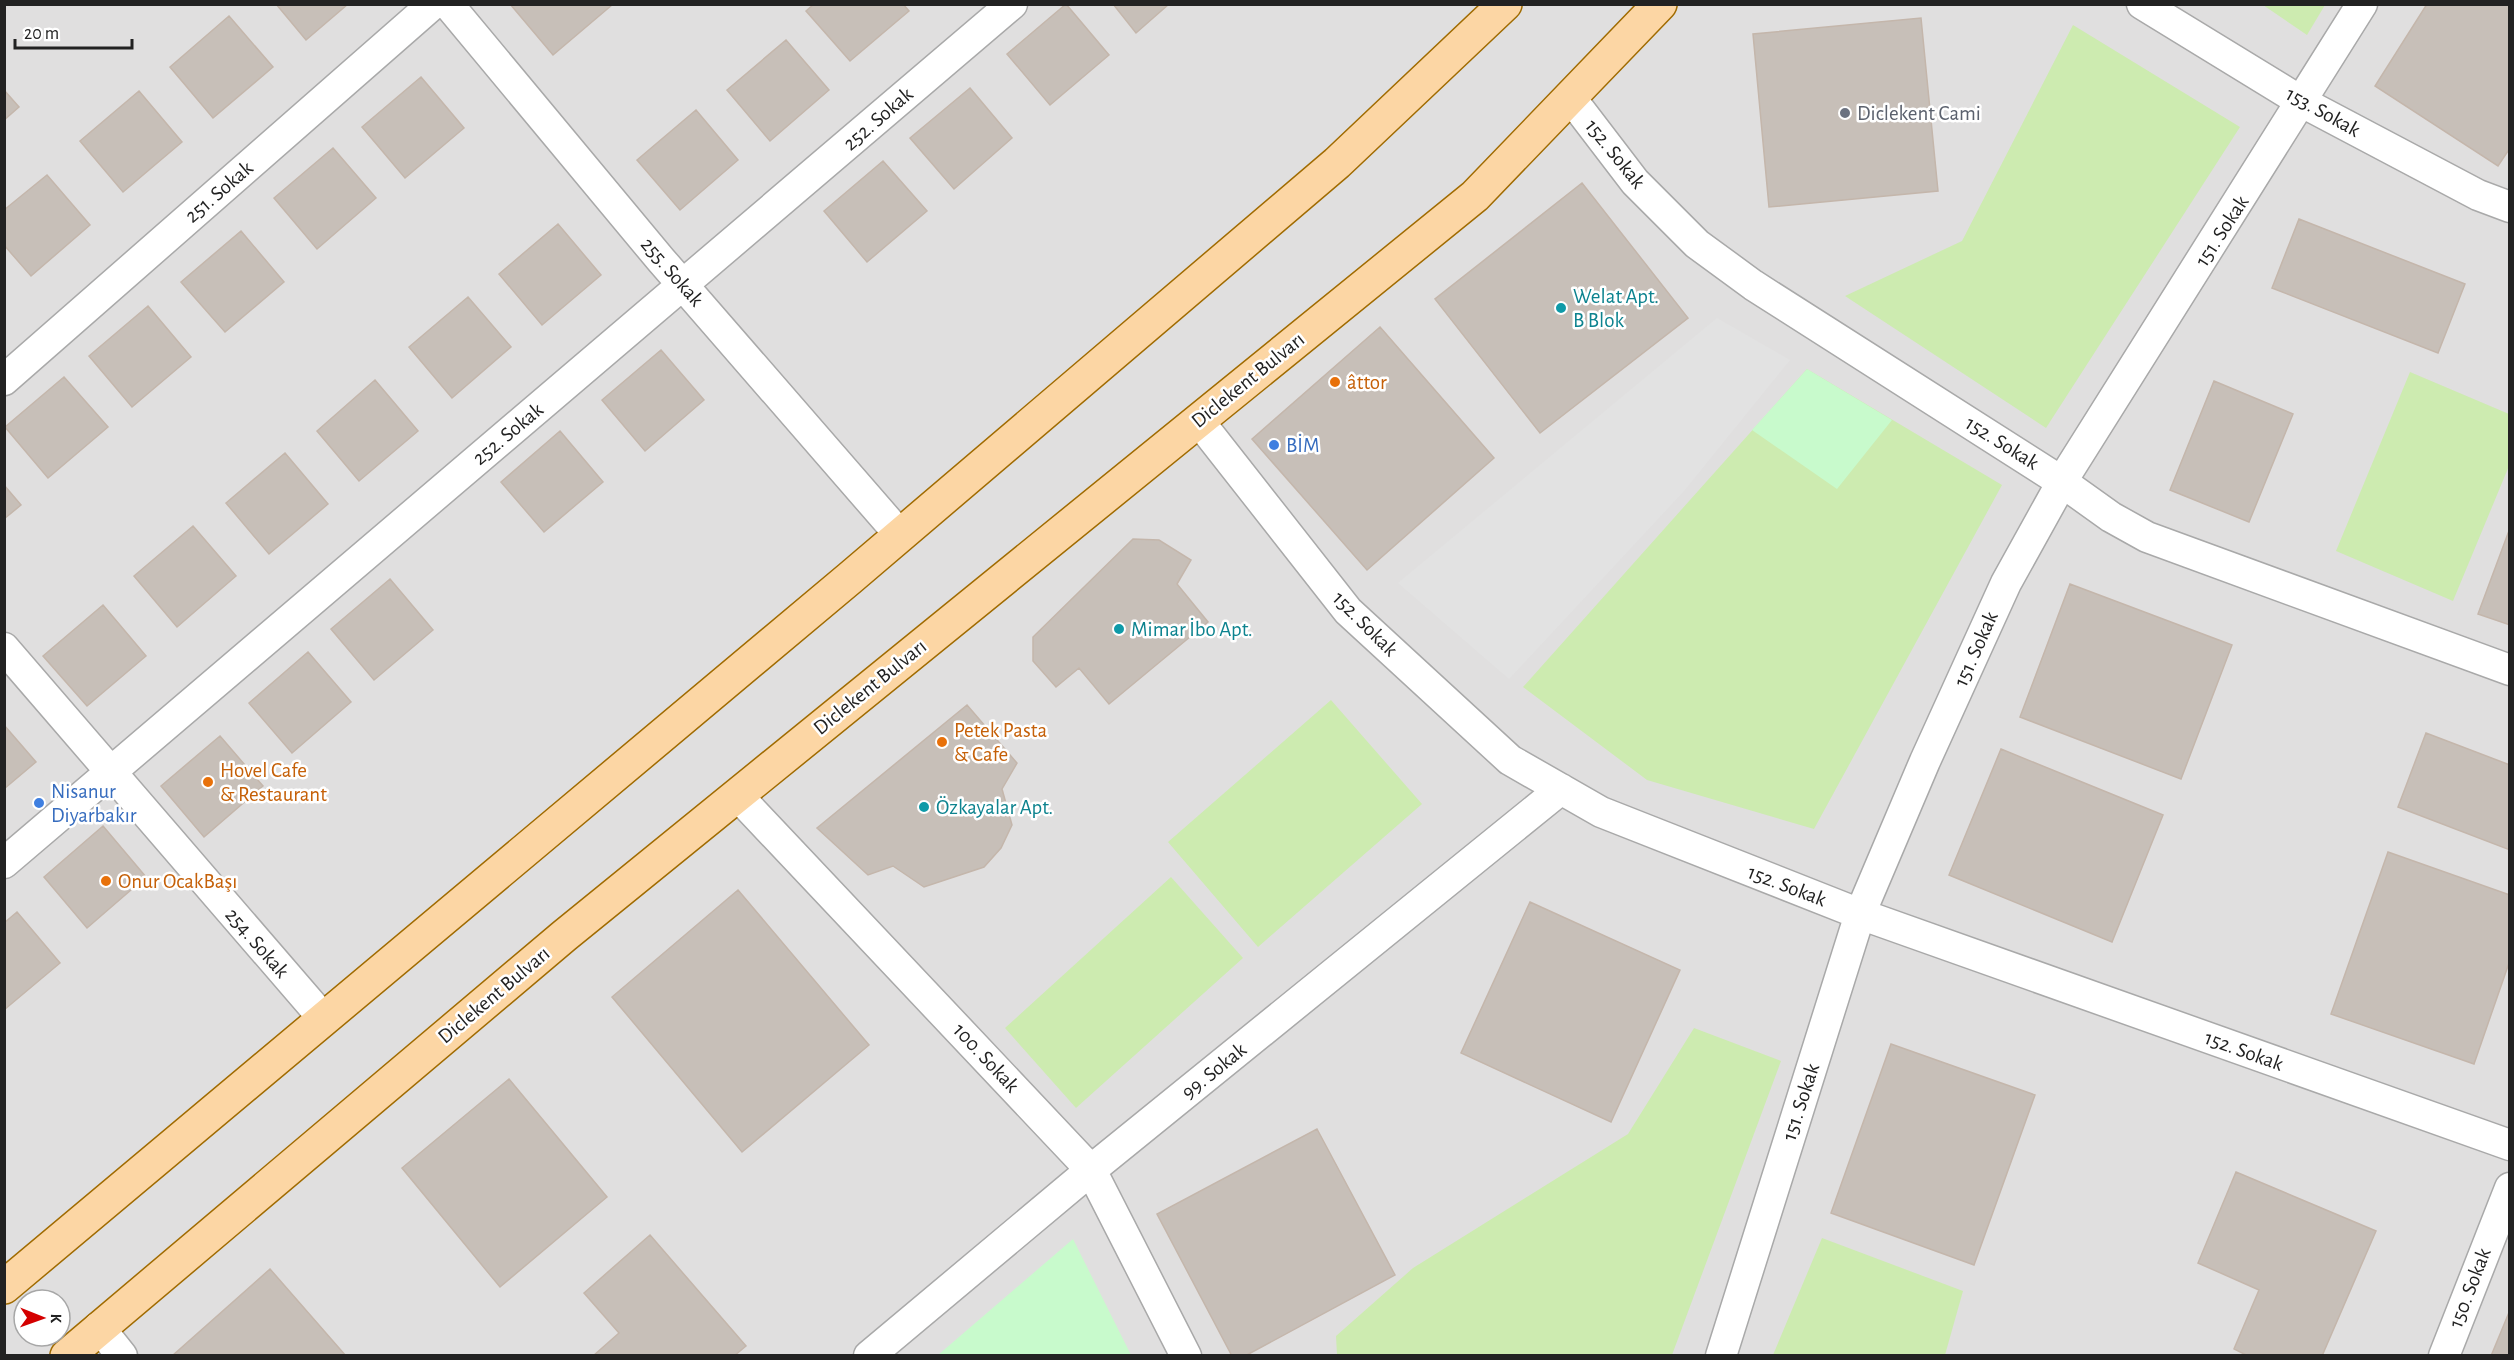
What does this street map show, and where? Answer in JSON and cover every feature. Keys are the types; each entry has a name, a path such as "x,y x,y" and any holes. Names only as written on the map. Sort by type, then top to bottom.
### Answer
{"main road":[{"name":"Diclekent Bulvarı","path":"67,1356 555,944 1475,196 1660,4"},
{"path":"4,1287 900,535 1337,163 1495,7"}],"street":[{"name":"251. Sokak","path":"4,380 433,4"},
{"name":"255. Sokak","path":"448,4 683,285 900,535"},
{"name":"252. Sokak","path":"4,862 1012,4"},
{"name":"153. Sokak","path":"2142,4 2302,102 2478,195 2510,207"},
{"name":"151. Sokak","path":"1721,1356 1860,914 1925,761 2006,583 2062,482 2362,4"},
{"name":"152. Sokak","path":"1570,97 1635,182 1697,244 1753,285 2062,482 2111,517 2147,537 2510,670"},
{"name":"152. Sokak","path":"1198,420 1348,611 1510,760 1601,813 1860,914 2510,1146"},
{"name":"254. Sokak","path":"4,648 109,773 324,1019"},
{"name":"99. Sokak","path":"869,1356 1091,1170 1561,789"},
{"name":"100. Sokak","path":"737,795 1091,1170 1186,1356"},
{"name":"150. Sokak","path":"2444,1356 2510,1188"},
{"path":"99,1327 122,1356"}],"shaded area":[{"path":"5,5 2509,5 2509,1355 5,1356"},
{"path":"1717,318 1790,360 1684,491 1509,679 1398,583"}],"green space":[{"path":"2263,5 2325,5 2307,35"},
{"path":"2073,25 2240,127 2046,428 1845,296 1962,241"},
{"path":"1807,369 2002,485 1814,829 1647,780 1523,687"},
{"path":"1807,369 1892,420 1837,489 1752,430"},
{"path":"2410,372 2509,414 2509,466 2453,601 2336,551"},
{"path":"1331,700 1422,804 1258,947 1168,842"},
{"path":"1171,877 1243,958 1076,1108 1005,1028"},
{"path":"1694,1028 1781,1061 1672,1355 1337,1355 1336,1336 1413,1268 1628,1134"},
{"path":"1822,1238 1963,1291 1945,1355 1773,1355"},
{"path":"1073,1239 1131,1355 938,1355"}],"building":[{"path":"276,4 348,4 306,40"},
{"path":"510,4 612,4 612,5 553,55"},
{"path":"814,4 903,4 909,11 850,61 806,11"},
{"path":"1066,4 1109,55 1050,105 1007,54"},
{"path":"1113,4 1169,4 1136,33"},
{"path":"2427,4 2510,4 2510,148 2498,166 2375,86"},
{"path":"229,16 273,67 213,118 170,67"},
{"name":"Diclekent Cami","path":"1921,18 1938,191 1769,207 1753,34"},
{"path":"786,40 829,90 770,141 727,90"},
{"path":"421,77 464,128 405,178 362,127"},
{"path":"970,88 1012,138 954,189 910,138"},
{"path":"4,90 19,107 4,120"},
{"path":"139,91 182,142 123,192 80,141"},
{"path":"696,110 738,160 680,210 637,160"},
{"path":"333,148 376,198 317,249 274,198"},
{"path":"883,161 927,211 867,262 824,211"},
{"path":"47,175 90,225 31,276 4,245 4,210"},
{"name":"Welat Apt. B Blok","path":"1582,183 1688,318 1540,433 1435,299"},
{"path":"2299,219 2465,284 2438,353 2272,288"},
{"path":"558,224 601,275 542,325 499,274"},
{"path":"241,231 284,282 225,332 181,282"},
{"path":"468,297 511,347 452,398 409,347"},
{"path":"148,306 191,357 132,407 89,356"},
{"path":"1380,327 1494,458 1367,570 1252,439"},
{"path":"661,350 704,400 645,451 602,400"},
{"path":"64,377 108,427 48,478 5,427"},
{"path":"375,380 418,431 359,481 317,431"},
{"path":"2214,381 2293,414 2249,522 2170,490"},
{"path":"560,431 603,482 544,532 501,482"},
{"path":"285,453 328,504 269,554 226,503"},
{"path":"4,485 21,505 4,519"},
{"path":"193,526 236,576 177,627 134,576"},
{"path":"2510,528 2510,625 2478,614"},
{"name":"Mimar İbo Apt.","path":"1133,539 1159,540 1191,560 1177,584 1208,622 1109,704 1079,668 1056,687 1033,661 1033,637"},
{"path":"390,579 433,630 374,680 331,629"},
{"path":"2070,584 2232,645 2181,779 2020,717"},
{"path":"103,605 146,656 87,706 43,656"},
{"path":"308,652 351,702 292,753 249,703"},
{"name":"Özkayalar Apt.","path":"967,705 1017,763 1002,789 1012,825 1001,848 984,867 924,887 893,866 868,875 817,828"},
{"path":"4,725 36,762 4,789"},
{"path":"2426,733 2510,765 2510,850 2398,807"},
{"path":"220,736 263,786 204,837 161,786"},
{"path":"2001,749 2163,815 2112,942 1949,875"},
{"path":"103,826 146,877 87,928 44,877"},
{"path":"2388,852 2510,895 2510,960 2474,1064 2331,1014"},
{"path":"738,890 869,1045 742,1152 612,997"},
{"path":"1530,902 1680,970 1611,1122 1461,1053"},
{"path":"17,912 60,963 4,1010 4,923"},
{"path":"1891,1044 2035,1095 1974,1265 1831,1213"},
{"path":"509,1079 607,1197 500,1287 402,1168"},
{"path":"1317,1129 1395,1275 1245,1356 1232,1356 1157,1214"},
{"path":"2236,1172 2376,1231 2322,1356 2248,1356 2234,1349 2259,1290 2198,1263"},
{"path":"650,1235 746,1346 734,1356 593,1356 619,1333 584,1293"},
{"path":"270,1269 346,1356 172,1356"},
{"path":"2510,1310 2510,1356 2491,1356"}],"place":[{"name":"Diclekent Cami","path":"1845,113"},
{"name":"Welat Apt. B Blok","path":"1561,308"},
{"name":"âttor","path":"1335,382"},
{"name":"BİM","path":"1274,445"},
{"name":"Mimar İbo Apt.","path":"1119,629"},
{"name":"Petek Pasta & Cafe","path":"942,742"},
{"name":"Hovel Cafe & Restaurant","path":"208,782"},
{"name":"Nisanur Diyarbakır","path":"39,803"},
{"name":"Özkayalar Apt.","path":"924,807"},
{"name":"Onur OcakBaşı","path":"106,881"}]}
